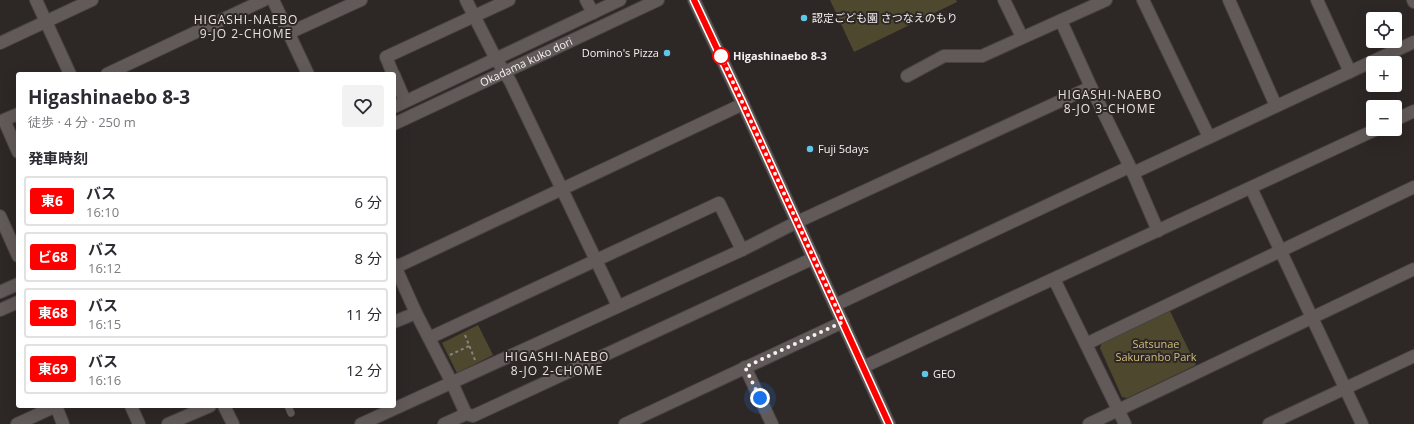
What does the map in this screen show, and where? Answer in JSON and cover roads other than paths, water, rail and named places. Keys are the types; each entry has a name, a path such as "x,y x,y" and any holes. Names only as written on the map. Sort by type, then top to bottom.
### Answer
{"street":[{"path":"36,0 69,72"},
{"path":"0,43 92,0"},
{"path":"111,72 264,0"},
{"path":"273,0 307,72"},
{"path":"289,32 360,0"},
{"path":"466,0 496,59 510,81 618,306"},
{"path":"393,72 386,57 509,0"},
{"path":"586,0 593,13"},
{"name":"Okadama kuko dori","path":"400,104 620,0"},
{"name":"Okadama kuko dori","path":"396,123 658,0"},
{"path":"694,0 798,222 889,424"},
{"path":"1004,0 1022,37"},
{"path":"907,76 944,56 982,56 1061,21 1091,3 1106,0"},
{"path":"1143,0 1209,137"},
{"path":"1229,0 1276,106"},
{"path":"1317,0 1350,72"},
{"path":"1061,21 1158,231"},
{"path":"835,305 1131,170 1209,137 1414,42"},
{"path":"396,85 400,104"},
{"path":"396,406 452,383 742,250 798,222 1091,87"},
{"path":"396,265 743,104"},
{"path":"1402,117 1414,111"},
{"path":"16,115 4,120 16,147"},
{"path":"863,367 1366,134"},
{"path":"1086,344 1414,187"},
{"path":"1251,188 1362,424"},
{"path":"429,338 720,203 742,250"},
{"path":"0,216 16,252"},
{"path":"444,424 466,414 473,416 814,258"},
{"path":"1089,424 1414,269"},
{"path":"396,270 466,414"},
{"path":"1054,279 1125,424"},
{"path":"0,292 16,285"},
{"path":"0,310 16,303"},
{"path":"396,321 416,313"},
{"path":"625,424 843,322"},
{"path":"1269,424 1414,356"},
{"path":"745,367 772,424"},
{"path":"17,424 52,408"},
{"path":"57,408 64,424"},
{"path":"132,408 139,424"},
{"path":"173,423 206,408"},
{"path":"225,408 233,424"},
{"path":"361,424 391,408"}],"lane":[{"path":"289,408 291,413"}],"place":[{"name":"認定ごども園 さつなえのもり","path":"804,18"},
{"name":"Domino's Pizza","path":"667,53"},
{"name":"Higashinaebo 8-3","path":"721,56"},
{"name":"Fuji 5days","path":"810,149"},
{"name":"GEO","path":"925,374"}],"district":[{"name":"HIGASHI-NAEBO 9-JO 2-CHOME","path":"246,27"},
{"name":"HIGASHI-NAEBO 8-JO 3-CHOME","path":"1110,102"},
{"name":"HIGASHI-NAEBO 8-JO 2-CHOME","path":"557,364"}],"park label":[{"name":"Satsunae Sakuranbo Park","path":"1156,350"}]}
